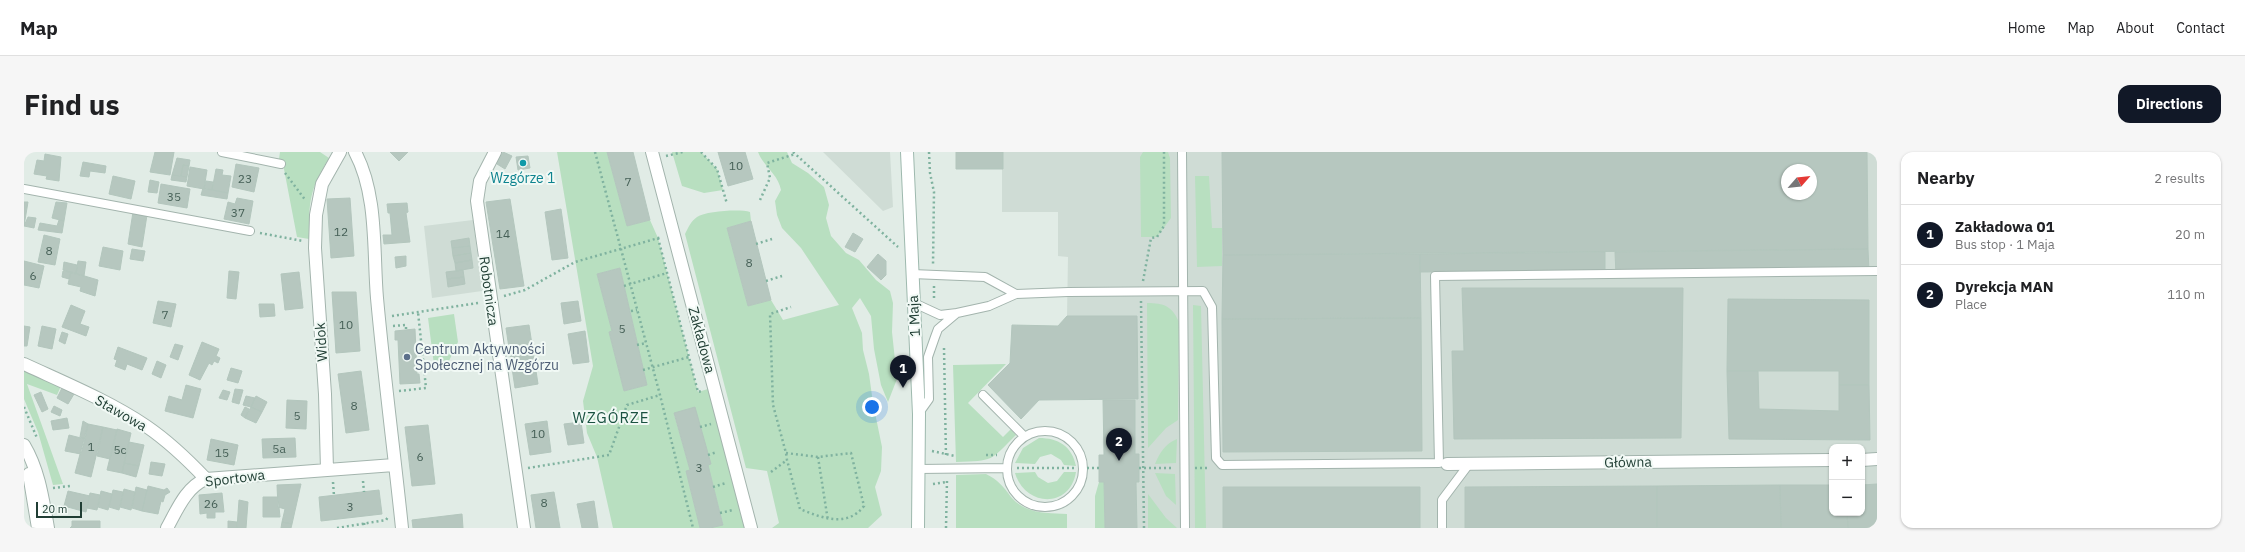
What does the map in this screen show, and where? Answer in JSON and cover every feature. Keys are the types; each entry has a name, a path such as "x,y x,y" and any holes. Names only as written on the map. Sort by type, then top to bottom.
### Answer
{"street":[{"name":"Widok","path":"330,473 315,248 316,209 322,184 340,152"},
{"path":"354,152 366,185 369,203 394,465 402,528"},
{"name":"Robotnicza","path":"495,152 480,181 477,198 485,301 516,470 524,528"},
{"name":"Zakładowa","path":"652,152 751,528"},
{"name":"1 Maja","path":"907,152 919,414 918,528"},
{"name":"Stawowa","path":"24,364 88,394 147,426 188,461 206,479"},
{"path":"24,445 35,468 42,490 48,528"},
{"path":"24,454 35,501 38,528"},
{"path":"1865,460 1877,459"},
{"name":"Główna","path":"1443,463 1829,460"},
{"path":"330,473 394,465"},
{"name":"Sportowa","path":"167,528 188,491 196,484 206,479 330,473"}],"lane":[{"path":"222,152 280,164"},
{"path":"1182,152 1185,528"},
{"path":"24,189 250,231"},
{"path":"914,303 940,315 989,306 1016,294 1183,290 1203,291 1212,307 1216,458 1222,465 1443,463 1436,276 1877,272"},
{"path":"912,274 985,277 1016,294"},
{"path":"919,414 929,399 928,357 938,329 957,313"},
{"path":"983,395 1024,436"},
{"path":"1048,430 1061,433 1072,441 1080,452 1084,465 1083,478 1077,490 1068,500 1056,506 1043,507 1030,504 1019,497 1012,488 1007,468 1010,454 1016,444 1024,436 1035,431 1048,430"},
{"path":"1442,528 1442,500 1469,464"},
{"path":"918,469 1007,468"}],"path":[{"path":"595,152 660,395 693,528"},
{"path":"673,154 683,152"},
{"path":"701,152 717,169 727,204"},
{"path":"929,152 930,173 934,192 933,264"},
{"path":"1144,528 1140,292 1151,238 1157,237 1164,226 1164,152"},
{"path":"760,200 770,178 767,163 794,153 898,248"},
{"path":"280,164 297,191 316,209"},
{"path":"262,234 306,242"},
{"path":"658,238 698,392 714,388"},
{"path":"756,244 772,239"},
{"path":"394,316 485,301 525,290 575,262 651,241"},
{"path":"624,286 667,273"},
{"path":"766,281 782,276"},
{"path":"934,283 935,305"},
{"path":"786,453 818,457 851,453 864,506 855,515 845,519 828,521 800,509 773,405 770,314 791,307"},
{"path":"631,311 637,310"},
{"path":"387,392 426,388 418,312"},
{"path":"386,326 406,325 406,330"},
{"path":"637,345 646,343"},
{"path":"944,345 946,461"},
{"path":"644,370 689,357"},
{"path":"516,470 609,455 627,405 660,395"},
{"path":"932,451 963,456"},
{"path":"983,455 997,455"},
{"path":"818,457 828,521"},
{"path":"771,472 788,460"},
{"path":"1017,468 1075,468"},
{"path":"1087,468 1099,468"},
{"path":"330,473 334,496"},
{"path":"946,528 947,475"},
{"path":"55,487 70,486"},
{"path":"337,528 386,520 388,517 387,509"},
{"path":"364,523 365,528"}],"shaded area":[{"path":"823,152 890,152 893,207 883,211"},
{"path":"1002,152 1877,152 1877,528 1137,528 1136,482 1139,482 1135,454 1135,400 1138,399 1136,316 1067,316 1068,257 1058,256 1058,212 1002,212"},
{"path":"473,220 482,291 432,298 424,226"}],"green space":[{"path":"280,152 320,152 329,158 317,179 314,188 309,215 309,239 297,237 283,164 279,159"},
{"path":"557,152 607,152 627,226 650,220 658,238 698,392 708,389 745,528 710,528 723,524 708,465 711,464 694,408 674,414 690,470 686,471 700,528 613,528 597,457 587,433 583,401 593,366","holes":["620,268 647,385 624,391 609,332 612,331 597,274"]},
{"path":"672,152 701,152 717,169 723,190 704,193 682,186"},
{"path":"758,152 787,152 792,163 808,173 824,187 829,205 826,218 831,236 846,253 859,260 876,280 890,291 893,303 892,332 897,379 888,402 881,385 874,349 871,316 860,298 852,308 862,333 863,350 869,374 882,447 881,471 875,487 882,515 868,528 772,528 779,523 767,471 746,468 685,234 693,220 701,215 731,211 750,212 751,221 727,228 748,306 771,300 783,320 839,305 801,248 782,228 777,215 775,201 781,190 777,179 763,162"},
{"path":"1143,152 1168,152 1170,158 1171,218 1157,237 1141,237 1140,157"},
{"path":"1195,176 1209,176 1212,228 1222,228 1222,266 1197,267"},
{"path":"1147,303 1167,306 1179,322 1178,420 1166,428 1148,448"},
{"path":"1193,305 1201,306 1206,528 1195,528"},
{"path":"454,314 458,342 447,365 434,365 428,318"},
{"path":"1006,364 968,403 1003,437 1011,429 1016,435 996,455 990,458 978,461 956,462 953,365"},
{"path":"24,370 61,386 57,395 27,384 63,484 53,485 38,432 24,399"},
{"path":"1039,438 1046,438 1063,444 1071,453 1076,466 1064,465 1061,460 1051,454 1040,457 1035,464 1015,463 1023,448"},
{"path":"1177,439 1176,463 1155,464 1163,449 1169,443"},
{"path":"1035,472 1038,477 1048,483 1057,481 1064,472 1076,472 1072,484 1065,493 1057,498 1047,499 1037,497 1028,492 1020,484 1015,473"},
{"path":"1155,473 1175,474 1176,505 1166,496"},
{"path":"986,474 1003,486 1011,497 1023,507 1037,512 1067,514 1067,528 956,528 956,475"},
{"path":"1099,482 1104,482 1105,528 1095,528 1095,496"},
{"path":"1148,494 1166,518 1177,528 1148,528"}],"building":[{"path":"155,152 174,152 170,175 150,172"},
{"path":"390,152 408,152 399,161"},
{"path":"503,152 512,156 505,169 497,164"},
{"path":"607,152 633,152 650,220 627,226"},
{"path":"718,152 745,152 753,179 728,186"},
{"path":"956,152 1003,152 1003,169 956,169"},
{"path":"1222,152 1867,152 1868,249 1223,255"},
{"path":"45,154 61,157 59,181 46,179 47,176 34,174 37,160 44,161"},
{"name":"Wzgórze 1","path":"528,156 530,168 518,170 516,157"},
{"path":"177,158 190,160 189,166 183,165 181,176 172,175"},
{"path":"83,162 106,166 105,173 90,171 89,177 80,176"},
{"path":"236,164 259,168 254,192 232,187"},
{"path":"183,165 189,166 187,177 181,176"},
{"path":"190,167 207,170 204,189 187,186"},
{"path":"216,169 223,170 222,175 231,176 228,193 212,190"},
{"path":"172,175 187,177 186,182 171,180"},
{"path":"113,176 135,181 131,199 109,194"},
{"path":"150,180 159,182 157,193 148,192"},
{"path":"206,181 213,182 212,190 204,189"},
{"path":"161,184 190,189 187,208 158,203"},
{"path":"203,188 228,193 227,199 201,195"},
{"path":"237,198 253,201 249,224 224,219 228,202 235,204"},
{"path":"350,198 354,256 331,258 327,199"},
{"path":"510,199 524,286 500,289 486,202"},
{"path":"24,202 28,202 24,226"},
{"path":"56,202 67,203 64,221 52,218"},
{"path":"407,203 408,212 406,213 410,242 384,244 383,235 392,235 390,213 388,213 387,204"},
{"path":"561,209 568,258 552,260 545,212"},
{"path":"133,212 147,215 142,247 128,244"},
{"path":"28,217 36,218 34,228 24,226"},
{"path":"59,220 64,221 62,233 38,230 40,223 57,226"},
{"path":"751,221 771,300 748,306 727,228"},
{"path":"853,233 863,239 855,252 845,247"},
{"path":"44,235 60,239 55,265 38,262"},
{"path":"469,238 470,246 452,248 451,241"},
{"path":"470,246 471,253 453,256 452,248"},
{"path":"103,247 123,251 120,270 99,266"},
{"path":"132,249 145,251 143,261 130,259"},
{"path":"1868,249 1869,272 1616,275 1615,252"},
{"path":"1605,252 1605,270 1420,272 1420,254"},
{"path":"471,253 472,260 455,263 453,256"},
{"path":"878,254 886,261 886,275 881,280 867,267"},
{"path":"1420,254 1421,318 1222,319 1223,255"},
{"path":"406,256 406,266 396,268 395,257"},
{"path":"472,260 473,268 456,271 455,263"},
{"path":"24,261 44,266 39,288 24,285"},
{"path":"78,261 86,262 84,276 76,274"},
{"path":"64,262 77,265 76,274 63,270"},
{"path":"620,268 647,385 624,391 609,332 612,331 597,274"},
{"path":"463,270 464,277 447,279 446,272"},
{"path":"63,271 71,272 69,279 62,277"},
{"path":"229,271 239,272 236,299 227,298"},
{"path":"71,272 98,280 95,296 80,291 81,287 68,284"},
{"path":"299,272 303,308 285,310 281,274"},
{"path":"464,277 465,284 448,287 447,279"},
{"path":"1462,288 1683,288 1681,438 1454,439 1452,351 1464,351"},
{"path":"332,292 356,292 360,351 336,353"},
{"path":"1728,299 1869,300 1869,385 1839,385 1839,371 1727,371"},
{"path":"158,301 176,304 171,327 153,323"},
{"path":"578,301 581,321 564,324 561,303"},
{"path":"259,304 274,304 275,316 260,317"},
{"path":"71,305 85,311 80,324 89,327 86,336 62,327"},
{"path":"1067,316 1137,316 1138,399 1039,400 1021,419 988,385 1010,363 1012,325 1058,326"},
{"path":"1421,318 1422,451 1223,452 1222,319"},
{"path":"529,325 538,384 515,388 506,328"},
{"path":"24,326 30,327 27,346 24,346"},
{"path":"42,326 56,329 52,349 38,346"},
{"name":"Centrum Aktywności Społecznej na Wzgórzu","path":"415,329 417,374 419,374 420,383 400,384 398,340 395,340 395,331"},
{"path":"585,331 589,362 573,364 568,334"},
{"path":"62,332 68,334 65,344 59,341"},
{"path":"202,342 219,349 216,356 220,358 218,363 214,361 212,365 209,363 200,380 189,375"},
{"path":"175,344 183,346 178,360 170,357"},
{"path":"118,347 147,358 142,370 127,364 125,370 115,366 117,360 114,359"},
{"path":"157,361 166,365 161,378 152,374"},
{"path":"231,368 242,371 238,383 227,380"},
{"path":"361,371 369,430 346,433 338,374"},
{"path":"1727,371 1758,371 1759,409 1839,411 1839,385 1869,385 1870,440 1729,439"},
{"path":"186,385 201,389 193,418 165,411 169,396 182,400"},
{"path":"62,388 74,394 68,404 57,398"},
{"path":"235,389 243,390 239,404 232,402"},
{"path":"223,390 230,392 227,400 219,398"},
{"path":"41,392 48,409 42,412 34,395"},
{"path":"246,396 255,398 251,407 243,405"},
{"path":"256,396 267,402 262,412 251,407"},
{"path":"287,400 307,401 306,429 286,428"},
{"path":"1103,400 1135,400 1135,454 1139,454 1139,482 1136,482 1137,528 1105,528 1104,482 1099,482 1099,455 1104,455"},
{"path":"54,406 62,410 60,416 51,412"},
{"path":"245,407 249,409 245,418 241,415"},
{"path":"251,407 262,412 256,423 245,418"},
{"path":"695,407 711,464 708,465 723,525 710,528 700,528 686,471 690,470 674,413"},
{"path":"67,418 69,428 53,430 51,421"},
{"path":"83,421 88,424 85,439 80,437"},
{"path":"547,421 551,452 530,455 525,424"},
{"path":"581,422 584,443 568,445 564,424"},
{"path":"88,424 103,427 91,477 75,473"},
{"path":"428,425 435,484 412,486 405,427"},
{"path":"103,427 117,430 110,459 97,456"},
{"path":"117,429 131,433 122,473 107,470"},
{"path":"69,435 85,439 81,454 65,451"},
{"path":"295,438 296,457 263,458 262,439"},
{"path":"211,439 238,445 234,465 207,460"},
{"path":"129,442 144,445 139,466 124,463"},
{"path":"151,462 165,464 162,476 149,474"},
{"path":"124,463 139,466 136,477 122,473"},
{"path":"301,484 292,524 282,522 285,509 278,507 277,485"},
{"path":"1877,484 1877,528 1848,528 1847,516 1865,516 1865,485"},
{"path":"1780,485 1781,528 1657,528 1657,486"},
{"path":"1780,485 1829,485 1829,516 1847,516 1848,528 1781,528"},
{"path":"148,486 164,490 167,488 170,492 165,495 163,502 161,501 158,514 142,511"},
{"path":"1657,486 1657,528 1465,528 1465,487"},
{"path":"136,487 147,490 142,511 132,508"},
{"path":"1223,487 1420,487 1420,528 1223,528"},
{"path":"124,489 135,492 131,510 120,507"},
{"path":"113,490 123,492 119,510 109,507"},
{"path":"379,490 382,514 321,521 319,497"},
{"path":"68,491 90,496 86,512 64,506"},
{"path":"101,491 112,494 108,510 98,507"},
{"path":"554,492 560,528 536,528 531,495"},
{"path":"90,493 100,495 97,510 87,508"},
{"path":"222,493 224,512 215,512 215,518 207,518 207,513 200,514 199,495"},
{"path":"263,497 278,497 280,517 263,517"},
{"path":"239,500 248,502 246,528 237,528"},
{"path":"594,501 598,528 582,528 577,504"},
{"path":"462,514 463,528 413,528 412,520"},
{"path":"72,521 100,521 100,528 70,528 72,526"},
{"path":"228,521 237,522 237,528 228,528"},
{"path":"282,522 292,524 291,528 281,528"}],"place":[{"name":"Wzgórze 1","path":"523,163"},
{"name":"Centrum Aktywności Społecznej na Wzgórzu","path":"407,357"},
{"name":"Zakładowa 01","path":"903,388"},
{"name":"Dyrekcja MAN","path":"1119,461"}],"district":[{"name":"WZGÓRZE","path":"611,417"}]}
